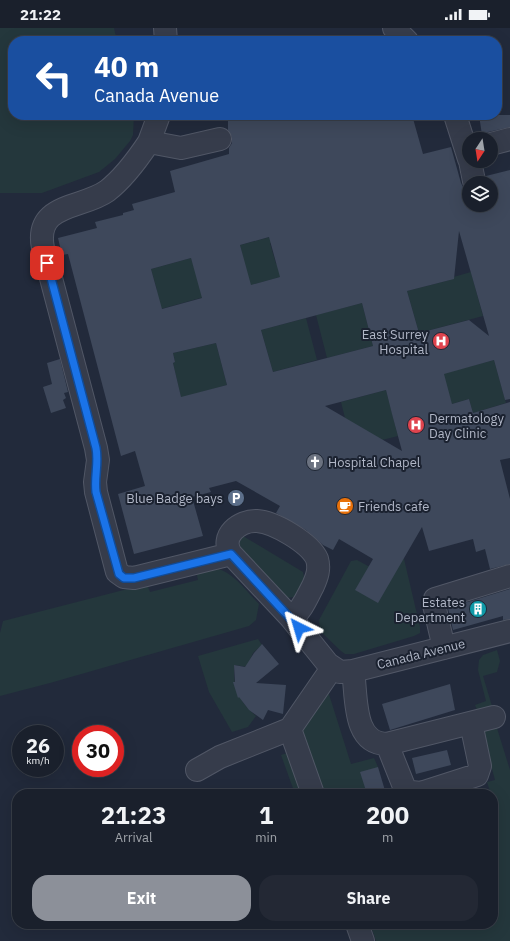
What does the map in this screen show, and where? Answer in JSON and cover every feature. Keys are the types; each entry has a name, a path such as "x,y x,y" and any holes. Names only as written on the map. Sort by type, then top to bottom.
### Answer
{"street":[{"path":"394,28 402,36"},
{"path":"157,120 149,142 128,171 111,187 96,197 61,209 49,218 42,231 43,248 97,454 96,492 117,572 124,578 134,578 231,554"},
{"path":"458,121 462,134"},
{"path":"149,142 181,148 220,139"},
{"path":"498,142 510,139"},
{"path":"291,618 300,610 317,576 318,564 312,551 297,539 269,524 256,521 244,523 232,531 228,541 228,548 231,554 291,618 343,669 359,713 363,731 369,739 376,744 387,744 494,718"},
{"path":"444,648 434,605 435,599 510,576"},
{"name":"Canada Avenue","path":"343,669 444,648 510,631"},
{"path":"197,770 220,757 290,729 343,669"},
{"path":"434,789 478,775 480,766 471,723"},
{"path":"290,729 311,789"},
{"path":"387,744 405,789"},
{"path":"359,929 363,941"}],"green space":[{"path":"0,28 114,28 116,36 8,36 8,120 134,120 133,135 115,159 99,172 42,193 0,193"},
{"path":"270,237 272,243 270,243 276,264 290,260 294,273 249,286 240,245"},
{"path":"191,258 204,297 161,309 155,291 157,290 151,269"},
{"path":"471,272 483,316 419,333 407,291 450,280 450,278"},
{"path":"362,303 373,346 327,358 316,315"},
{"path":"306,318 317,360 273,372 261,330"},
{"path":"216,343 227,385 181,398 173,363 175,362 173,353"},
{"path":"494,360 506,403 473,413 469,399 452,404 441,374"},
{"path":"386,390 398,436 382,440 345,418 341,402"},
{"path":"243,536 303,572 305,582 295,597 286,598 241,549 238,538"},
{"path":"404,559 420,627 420,633 354,654 345,654 320,631 319,620 351,561 357,560 368,566"},
{"path":"214,568 233,577 259,604 256,620 249,626 0,696 0,633 3,621 147,584 150,592 198,580 196,571"},
{"path":"258,639 262,645 253,653 247,667 235,665 234,672 234,680 241,699 256,716 248,727 232,732 209,692 198,656"},
{"path":"497,650 500,661 497,672 483,676 492,706 477,710 475,705 486,701 478,670 479,660 483,655"},
{"path":"327,688 351,764 374,758 378,767 365,789 317,789 300,737 317,703"},
{"path":"496,725 510,770 510,941 376,941 372,929 498,929 498,789 489,789 487,782 495,780 481,729"},
{"path":"290,752 302,789 293,789 281,755"}],"building":[{"path":"502,115 510,115 510,127 482,132 480,120 502,120"},
{"path":"228,120 413,120 423,154 451,147 462,185 462,212 498,212 498,176 486,176 510,170 510,399 505,400 494,360 444,374 452,404 469,399 473,413 510,402 510,458 500,460 510,499 510,564 490,569 485,549 476,552 473,539 429,551 422,527 378,603 355,590 373,559 339,539 333,550 323,545 306,530 276,513 280,506 236,481 209,488 211,492 192,497 203,536 134,554 118,494 145,486 135,451 121,456 68,254 62,255 58,238 97,228 95,222 123,215 123,213 134,210 132,204 175,192 170,171 229,154 229,148 232,143 232,137 228,130","holes":["459,231 489,336 469,320 419,333 407,291 454,279","269,237 280,277 251,285 240,245","191,258 202,298 162,309 151,269","362,303 373,346 273,372 261,330","216,343 227,385 181,397 173,363 175,362 173,353","386,390 402,451 325,406"]},
{"path":"60,359 68,392 64,393 66,398 63,400 66,408 51,413 43,387 52,384 47,363"},
{"name":"Estates Department","path":"510,589 510,619 503,620 503,616 453,630 448,608"},
{"path":"262,644 279,664 256,683 286,685 283,714 268,710 263,720 249,710 239,697 238,698 233,682 235,682 234,665 245,667"},
{"path":"450,684 455,710 390,730 382,704"},
{"path":"447,750 451,765 416,774 412,758"},
{"path":"378,767 385,789 365,789 360,772"}],"place":[{"name":"East Surrey Hospital","path":"441,341"},
{"name":"Dermatology Day Clinic","path":"416,425"},
{"name":"Hospital Chapel","path":"315,462"},
{"name":"Blue Badge bays","path":"236,498"},
{"name":"Friends cafe","path":"345,506"},
{"name":"Estates Department","path":"478,609"}],"route":[{"path":"47,263 96,448 98,460 95,482 96,492 117,572 124,578 134,578 231,554 299,628"}]}
